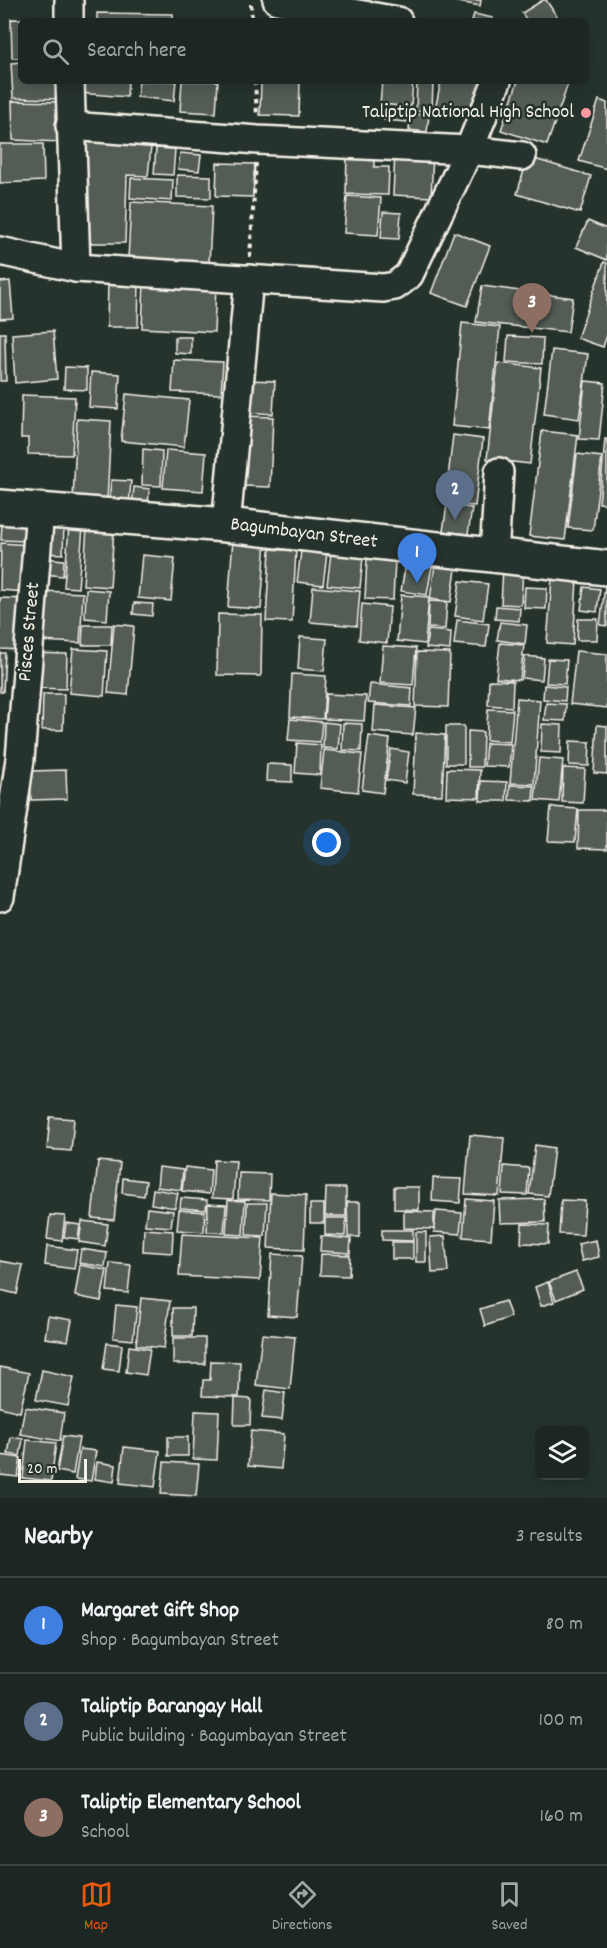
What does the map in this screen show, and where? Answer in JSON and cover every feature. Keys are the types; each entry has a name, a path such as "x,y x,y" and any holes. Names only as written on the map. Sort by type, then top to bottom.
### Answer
{"main road":[{"name":"Bagumbayan Street","path":"0,507 226,525 607,568"}],"street":[{"path":"69,0 69,18"},
{"path":"278,0 388,18"},
{"path":"70,84 76,268"},
{"path":"0,251 76,268 383,288 395,286 409,275 469,150 496,84"},
{"path":"70,126 258,140 469,150 522,156"},
{"path":"226,525 249,279"},
{"path":"494,556 499,472"},
{"name":"Pisces Street","path":"0,897 20,759 40,510"}],"path":[{"path":"251,0 252,18"},
{"path":"249,279 258,140 255,84"}],"building":[{"path":"447,0 481,0 480,6"},
{"path":"546,0 558,18 525,18 522,13"},
{"path":"97,13 173,14 173,18 97,18"},
{"path":"474,14 493,18 473,18"},
{"path":"11,19 18,19 18,58 12,58"},
{"path":"18,62 18,84 64,84 65,99 13,98 11,63"},
{"path":"80,84 128,84 127,97 79,93"},
{"path":"139,84 176,84 174,101 137,97"},
{"path":"182,84 218,84 216,113 180,111"},
{"path":"261,84 300,84 299,116 260,115"},
{"path":"382,84 413,84 411,107 380,104"},
{"path":"417,84 433,84 432,112 416,111"},
{"path":"440,84 480,84 475,112 436,105"},
{"path":"517,84 568,84 547,145 501,130"},
{"path":"599,100 607,103 607,169 579,161"},
{"path":"12,101 60,102 61,142 13,140"},
{"path":"385,108 408,110 407,122 384,120"},
{"path":"411,114 429,115 427,132 409,130"},
{"path":"85,141 151,147 148,176 127,175 125,243 81,243"},
{"path":"0,144 43,144 44,181 0,183"},
{"path":"156,148 175,149 173,175 154,174"},
{"path":"347,151 374,152 374,167 389,167 388,195 346,194"},
{"path":"395,152 433,154 431,197 393,195"},
{"path":"180,153 201,155 199,171 178,169"},
{"path":"528,157 591,176 580,213 517,194"},
{"path":"217,163 255,164 253,197 216,196"},
{"path":"177,175 211,176 211,198 177,197"},
{"path":"131,178 173,180 172,201 130,198"},
{"path":"347,196 381,198 378,235 344,233"},
{"path":"131,202 212,206 209,263 128,259"},
{"path":"383,212 401,213 399,239 381,238"},
{"path":"588,221 607,229 607,260 576,247"},
{"path":"454,232 490,246 467,306 431,293"},
{"path":"604,262 607,263 607,335 603,347 577,338"},
{"path":"10,281 13,318 0,319 0,282"},
{"path":"108,282 139,282 138,327 107,327"},
{"path":"144,282 216,286 214,332 142,328"},
{"path":"482,286 573,298 568,332 476,322"},
{"path":"462,323 500,327 489,430 452,426"},
{"path":"53,331 57,379 15,383 12,334"},
{"path":"0,333 5,333 6,381 0,381"},
{"path":"508,336 543,338 542,364 506,362"},
{"path":"175,337 191,337 191,354 175,353"},
{"path":"552,350 588,354 579,419 544,414"},
{"path":"174,360 223,362 221,394 172,392"},
{"path":"498,363 541,368 530,464 487,459"},
{"path":"65,367 87,368 87,390 64,389"},
{"path":"91,372 120,374 118,409 89,407"},
{"path":"248,380 275,381 273,414 246,412"},
{"path":"585,381 605,383 599,440 579,439"},
{"path":"126,394 189,400 184,447 121,441"},
{"path":"22,395 75,397 72,455 28,454 28,438 21,438"},
{"path":"246,416 273,417 270,487 243,486"},
{"path":"77,419 111,421 107,502 73,500"},
{"path":"542,431 578,435 565,540 529,536"},
{"path":"453,435 483,439 475,506 445,503"},
{"path":"605,439 607,439 607,504 599,503"},
{"path":"143,449 162,451 161,486 142,485"},
{"path":"166,450 206,453 203,491 163,488"},
{"path":"577,454 602,457 593,530 568,528"},
{"path":"111,480 131,481 129,505 109,504"},
{"path":"134,487 150,489 147,508 132,506"},
{"path":"447,505 472,508 468,534 443,531"},
{"path":"2,522 25,522 24,541 1,540"},
{"path":"43,523 64,524 63,554 42,553"},
{"path":"69,526 83,527 78,588 64,587"},
{"path":"87,527 114,529 110,587 83,585"},
{"path":"233,538 266,541 261,609 228,607"},
{"path":"1,543 30,545 26,592 0,590"},
{"path":"270,549 296,551 292,622 266,621"},
{"path":"301,551 327,553 323,585 297,582"},
{"path":"408,551 434,555 427,595 401,591"},
{"path":"331,553 363,557 360,588 327,585"},
{"path":"142,555 175,558 171,601 138,598"},
{"path":"44,558 64,560 63,576 43,574"},
{"path":"367,558 395,560 393,600 365,599"},
{"path":"435,565 456,569 451,602 430,599"},
{"path":"503,568 523,569 521,605 501,604"},
{"path":"552,578 577,580 573,645 547,643"},
{"path":"460,581 488,584 483,620 455,616"},
{"path":"313,587 360,591 357,626 310,622"},
{"path":"525,587 547,588 546,609 524,608"},
{"path":"584,587 600,589 597,612 581,610"},
{"path":"605,587 607,588 607,626 600,625"},
{"path":"86,589 109,591 107,620 85,618"},
{"path":"42,591 83,593 80,643 39,641"},
{"path":"401,595 429,597 425,644 397,641"},
{"path":"0,598 28,599 24,650 0,649"},
{"path":"429,601 447,602 445,629 428,628"},
{"path":"134,603 153,604 152,616 133,614"},
{"path":"362,604 390,607 387,643 359,640"},
{"path":"496,606 520,608 519,621 495,619"},
{"path":"218,614 262,615 261,676 217,675"},
{"path":"578,619 598,619 597,640 577,640"},
{"path":"457,620 489,624 486,647 454,644"},
{"path":"500,622 527,625 525,644 497,640"},
{"path":"114,624 134,626 128,695 108,693"},
{"path":"83,625 112,625 111,645 82,645"},
{"path":"428,630 451,632 450,650 426,648"},
{"path":"300,637 327,639 324,671 298,669"},
{"path":"500,643 524,645 520,680 496,678"},
{"path":"383,646 416,648 413,685 380,683"},
{"path":"73,649 107,651 104,696 69,693"},
{"path":"576,651 607,654 607,708 570,704"},
{"path":"417,652 450,653 448,707 415,706"},
{"path":"0,653 5,653 3,692 0,692"},
{"path":"32,653 67,654 66,689 31,688"},
{"path":"525,656 544,658 542,680 522,678"},
{"path":"548,659 567,660 565,684 546,683"},
{"path":"292,674 326,676 323,719 290,717"},
{"path":"489,680 513,681 512,707 488,705"},
{"path":"370,684 412,688 411,706 368,703"},
{"path":"544,685 566,687 565,701 543,699"},
{"path":"43,694 64,694 63,730 42,730"},
{"path":"326,694 366,696 364,721 324,719"},
{"path":"517,698 540,700 534,784 510,783"},
{"path":"546,703 566,704 565,721 544,720"},
{"path":"375,705 416,708 413,735 373,732"},
{"path":"488,709 513,710 510,742 486,740"},
{"path":"290,719 322,722 320,742 288,740"},
{"path":"324,722 340,724 338,749 323,748"},
{"path":"343,723 362,724 361,751 342,750"},
{"path":"542,724 562,725 561,753 541,752"},
{"path":"597,725 607,726 607,774 594,773"},
{"path":"446,726 464,726 464,764 446,764"},
{"path":"468,731 483,732 482,767 468,767"},
{"path":"416,733 445,735 442,795 413,794"},
{"path":"369,736 390,739 383,793 362,790"},
{"path":"570,741 590,742 589,766 569,765"},
{"path":"297,743 321,745 320,775 295,773"},
{"path":"486,743 511,744 509,767 484,766"},
{"path":"391,749 409,752 405,783 386,780"},
{"path":"324,750 362,754 358,792 320,788"},
{"path":"539,758 563,760 559,802 535,800"},
{"path":"267,764 292,765 292,782 266,781"},
{"path":"563,768 585,769 583,803 562,802"},
{"path":"447,769 480,770 479,798 446,797"},
{"path":"66,770 67,799 31,800 30,771"},
{"path":"481,781 507,782 506,801 480,801"},
{"path":"510,785 534,786 533,801 509,800"},
{"path":"551,807 578,809 575,842 548,841"},
{"path":"579,810 607,810 607,849 578,848"},
{"path":"50,1117 74,1119 71,1151 47,1149"},
{"path":"470,1135 504,1138 499,1196 465,1194"},
{"path":"535,1145 554,1148 548,1196 529,1194"},
{"path":"214,1160 236,1161 233,1199 212,1198"},
{"path":"98,1161 120,1163 114,1220 92,1218"},
{"path":"504,1166 529,1168 527,1195 502,1194"},
{"path":"159,1167 183,1170 181,1190 157,1187"},
{"path":"185,1167 211,1170 209,1194 182,1191"},
{"path":"239,1173 270,1174 269,1200 238,1199"},
{"path":"123,1178 146,1181 144,1196 122,1193"},
{"path":"433,1178 462,1179 460,1203 432,1201"},
{"path":"394,1187 419,1187 419,1210 394,1209"},
{"path":"326,1188 346,1188 346,1216 325,1216"},
{"path":"153,1189 178,1193 175,1208 151,1204"},
{"path":"271,1193 306,1195 304,1250 268,1248"},
{"path":"181,1198 207,1200 206,1210 180,1208"},
{"path":"466,1199 494,1201 491,1239 463,1237"},
{"path":"544,1199 545,1222 500,1223 499,1200"},
{"path":"228,1200 245,1201 243,1235 226,1234"},
{"path":"561,1200 585,1201 583,1235 559,1234"},
{"path":"347,1202 360,1202 360,1237 348,1237"},
{"path":"247,1203 267,1203 265,1236 246,1235"},
{"path":"208,1204 226,1205 224,1233 207,1232"},
{"path":"310,1204 324,1204 324,1223 310,1223"},
{"path":"147,1208 173,1211 171,1227 145,1225"},
{"path":"179,1210 205,1212 204,1232 177,1230"},
{"path":"404,1211 434,1212 434,1229 404,1228"},
{"path":"436,1211 462,1213 460,1234 434,1232"},
{"path":"50,1215 65,1216 62,1241 47,1239"},
{"path":"325,1218 346,1218 345,1236 325,1235"},
{"path":"82,1221 108,1224 105,1246 79,1242"},
{"path":"66,1223 80,1225 78,1239 64,1237"},
{"path":"522,1224 549,1225 548,1244 521,1243"},
{"path":"144,1229 173,1231 172,1253 143,1251"},
{"path":"382,1230 413,1230 413,1241 382,1240"},
{"path":"416,1232 426,1232 426,1262 416,1262"},
{"path":"182,1234 263,1238 260,1280 179,1276"},
{"path":"321,1236 351,1239 350,1253 320,1251"},
{"path":"445,1236 448,1272 432,1273 430,1237"},
{"path":"596,1240 599,1257 582,1261 578,1244"},
{"path":"392,1242 413,1242 413,1259 392,1259"},
{"path":"47,1246 77,1250 74,1269 45,1265"},
{"path":"81,1249 107,1253 105,1267 79,1263"},
{"path":"272,1254 302,1256 297,1317 268,1315"},
{"path":"321,1254 350,1255 349,1276 320,1275"},
{"path":"0,1261 23,1265 17,1294 0,1290"},
{"path":"110,1263 131,1265 128,1293 107,1291"},
{"path":"80,1265 107,1270 101,1301 75,1296"},
{"path":"576,1272 583,1289 556,1300 549,1282"},
{"path":"548,1282 554,1302 541,1306 535,1287"},
{"path":"141,1298 170,1301 164,1348 136,1345"},
{"path":"505,1301 511,1317 485,1326 480,1309"},
{"path":"116,1305 137,1307 133,1340 113,1338"},
{"path":"173,1308 193,1308 192,1336 173,1336"},
{"path":"48,1316 72,1320 68,1341 45,1338"},
{"path":"262,1334 295,1337 290,1389 256,1385"},
{"path":"173,1338 205,1338 205,1364 173,1364"},
{"path":"107,1343 122,1345 119,1371 103,1369"},
{"path":"129,1346 150,1349 146,1375 126,1372"},
{"path":"211,1361 240,1362 239,1397 202,1396 203,1380 210,1380"},
{"path":"0,1367 29,1373 20,1412 0,1407"},
{"path":"42,1370 74,1377 68,1406 36,1400"},
{"path":"266,1390 285,1393 282,1420 262,1418"},
{"path":"235,1398 251,1399 250,1425 234,1425"},
{"path":"25,1407 64,1413 60,1441 20,1434"},
{"path":"195,1411 219,1412 217,1460 193,1459"},
{"path":"251,1431 284,1434 281,1469 248,1466"},
{"path":"63,1436 79,1438 73,1474 57,1471"},
{"path":"11,1437 23,1439 20,1456 8,1454"},
{"path":"168,1437 188,1437 188,1456 168,1456"},
{"path":"27,1440 56,1443 51,1481 23,1478"},
{"path":"124,1447 160,1451 155,1487 120,1483"},
{"path":"80,1449 96,1451 91,1481 75,1479"},
{"path":"0,1455 21,1458 18,1477 0,1475"},
{"path":"97,1462 116,1465 114,1482 95,1479"},
{"path":"164,1462 199,1464 196,1496 161,1494"}],"place":[{"name":"Taliptip National High School","path":"586,113"},
{"name":"Taliptip Elementary School","path":"532,333"},
{"name":"Taliptip Barangay Hall","path":"455,520"},
{"name":"Margaret Gift Shop","path":"417,583"}]}
